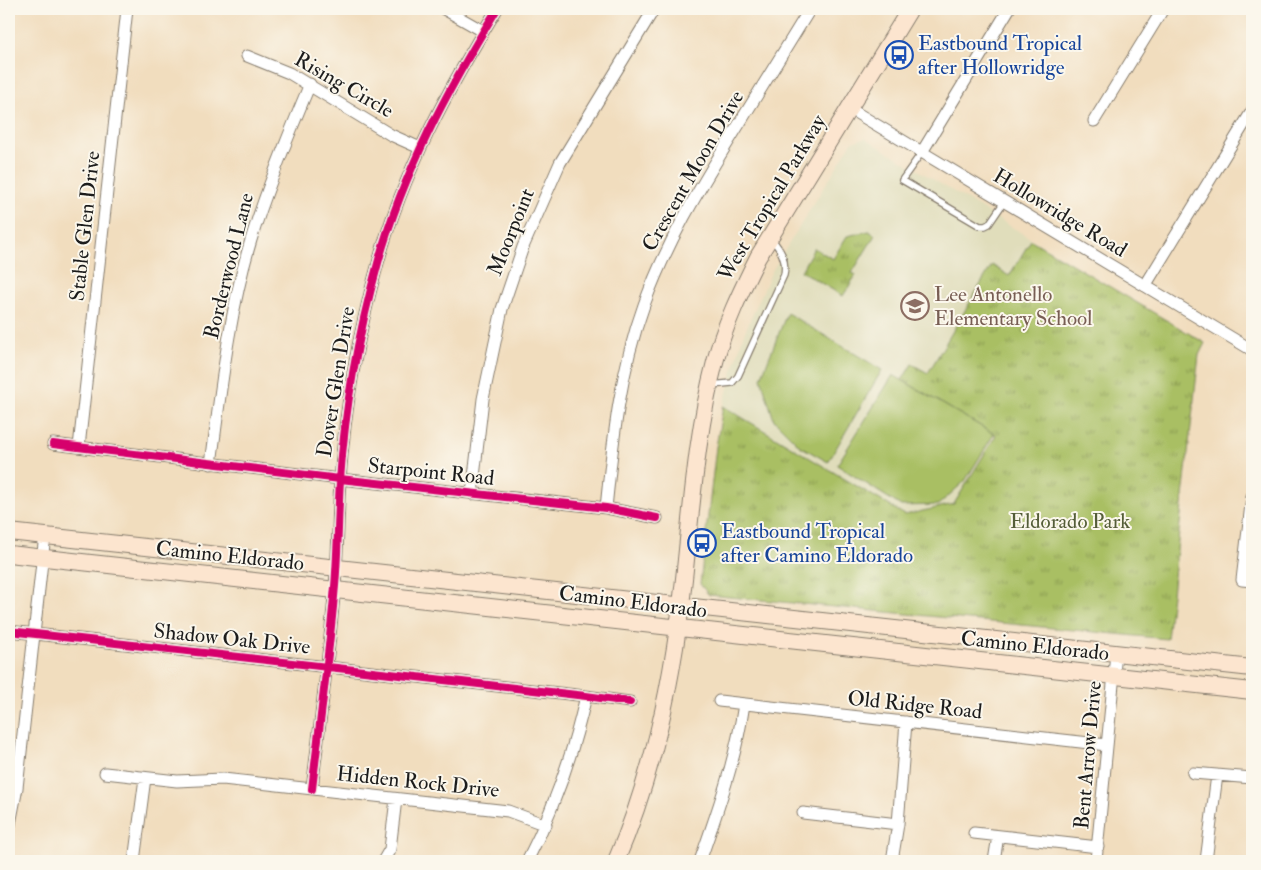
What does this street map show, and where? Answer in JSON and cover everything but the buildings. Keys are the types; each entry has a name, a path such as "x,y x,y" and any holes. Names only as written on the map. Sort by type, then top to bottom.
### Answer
{"main road":[{"name":"West Tropical Parkway","path":"616,861 628,834 657,743 668,690 681,605 699,433 715,360 737,299 758,257 910,9"},
{"name":"Camino Eldorado","path":"9,532 1252,668"},
{"name":"Camino Eldorado","path":"9,554 1252,691"}],"street":[{"name":"Stable Glen Drive","path":"79,447 127,9"},
{"path":"444,9 483,31"},
{"name":"Dover Glen Drive","path":"312,789 336,567 340,479 352,382 360,336 378,261 420,148 434,119 497,9"},
{"name":"Moorpoint","path":"472,494 483,399 502,309 523,247 560,163 654,9"},
{"name":"Crescent Moon Drive","path":"606,508 615,421 626,368 644,306 664,256 694,198 810,9"},
{"path":"922,152 1009,9"},
{"path":"1094,121 1162,9"},
{"name":"Rising Circle","path":"247,56 289,73 310,84 391,134 420,148"},
{"name":"Borderwood Lane","path":"211,464 224,362 246,258 273,174 310,84"},
{"name":"Hollowridge Road","path":"850,109 1252,350"},
{"path":"1145,286 1252,112"},
{"name":"Starpoint Road","path":"53,444 340,479 606,508 657,518"},
{"path":"1247,581 1252,496"},
{"path":"9,829 17,788 45,536"},
{"name":"Shadow Oak Drive","path":"9,631 630,702"},
{"name":"Bent Arrow Drive","path":"1096,861 1116,653"},
{"path":"527,861 546,825 577,733 586,696"},
{"name":"Old Ridge Road","path":"719,702 1107,745"},
{"path":"700,861 725,792 740,734 744,704"},
{"path":"892,861 898,824 906,722"},
{"name":"Hidden Rock Drive","path":"105,773 177,781 223,779 508,812 546,825"},
{"path":"1193,773 1252,778"},
{"path":"1206,861 1216,775"},
{"path":"134,861 144,778"},
{"path":"383,861 390,848 396,799"},
{"path":"803,813 898,824"},
{"path":"974,834 1098,847"},
{"path":"994,861 998,836"}],"lane":[{"path":"922,152 902,180 980,226 988,224 1004,202"},
{"path":"709,386 732,383 738,376 784,275 784,257 770,237"}],"shaded area":[{"name":"Lee Antonello Elementary School","path":"865,138 1091,275 954,504 905,515 723,406 743,336 772,271 852,142"}],"green space":[{"path":"869,231 875,235 852,273 856,275 843,296 801,271 814,248 833,259 847,236"},
{"name":"Eldorado Park","path":"1031,240 1205,343 1199,355 1167,639 709,595 700,584 716,447 723,406 905,515 954,504 996,435 902,380 912,364 928,373 992,265 1009,276"},
{"path":"787,313 882,370 828,462 800,446 774,420 761,378"},
{"path":"893,375 994,434 965,481 938,505 901,506 837,465"}],"cycle path":[{"path":"312,789 335,586 340,480 345,425 364,317 388,229 400,196 444,101 497,9"},
{"path":"53,444 340,479 606,508 657,518"},
{"path":"9,631 630,702"}],"place":[{"name":"Eastbound Tropical after Hollowridge","path":"899,55"},
{"name":"Lee Antonello Elementary School","path":"915,306"},
{"name":"Eastbound Tropical after Camino Eldorado","path":"702,543"}]}
